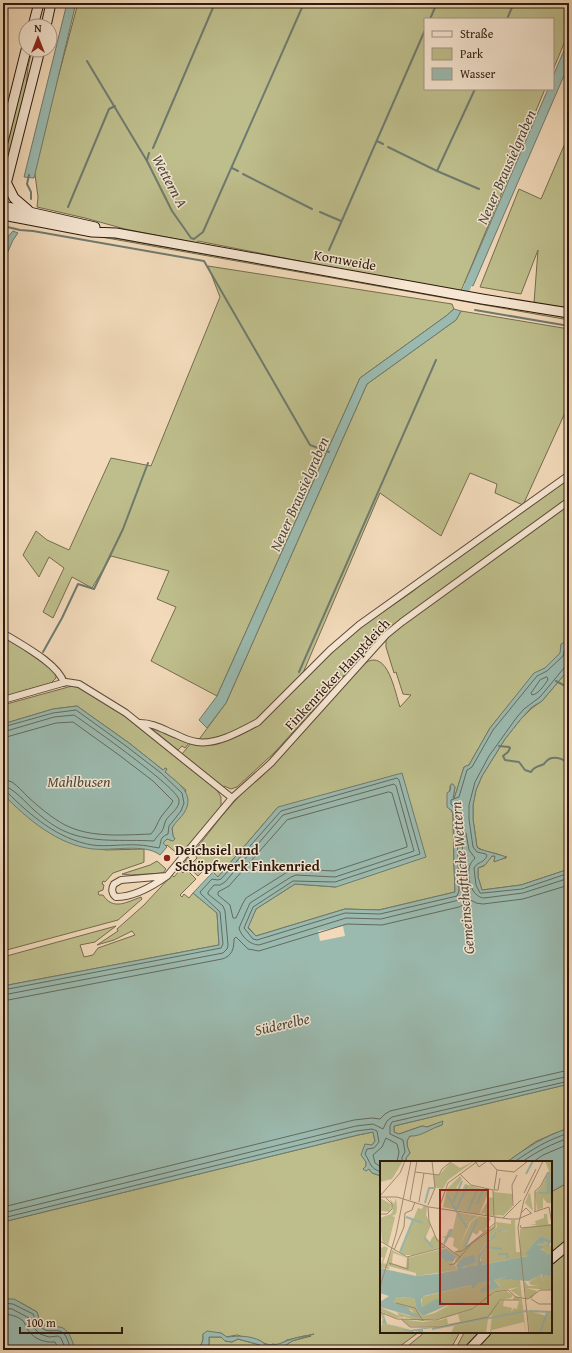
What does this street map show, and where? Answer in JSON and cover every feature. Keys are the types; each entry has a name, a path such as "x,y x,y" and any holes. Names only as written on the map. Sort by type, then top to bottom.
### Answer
{"main road":[{"path":"34,18 39,3"},
{"path":"48,18 51,3"},
{"path":"3,142 24,58"},
{"path":"3,196 38,58"},
{"path":"6,182 14,198 24,208 35,213"},
{"name":"Kornweide","path":"3,206 93,226 116,233 475,298 569,313"},
{"name":"Kornweide","path":"3,215 92,232 116,233"},
{"path":"552,1258 569,1244"},
{"path":"469,1350 485,1333"}],"street":[{"name":"Finkenrieker Hauptdeich","path":"140,723 152,724 185,739 203,742 222,738 253,725 266,715 330,650 358,625 569,474"},
{"name":"Finkenrieker Hauptdeich","path":"167,876 121,880 114,884 112,891 113,895 116,897 129,895 156,885 167,876 232,798 271,763 386,635 569,501"},
{"path":"3,633 54,667 61,675 64,683"},
{"path":"3,700 64,683 73,682 79,684 140,723 232,798"}],"green space":[{"path":"78,3 529,3 569,6 569,35 554,68 554,18 424,18 424,90 545,90 461,291 198,241 196,243 125,229 37,207 38,197 34,167"},
{"path":"28,58 30,58 26,88 3,181 3,157"},
{"path":"569,134 569,308 534,303 538,250 521,294 480,287 519,189 541,199"},
{"path":"12,220 569,318 569,320 45,227"},
{"path":"208,266 452,304 454,309 360,378 217,696 151,661 176,607 157,599 169,571 111,556 92,588 72,577 53,618 43,612 64,568 49,557 39,577 23,555 36,531 47,540 69,550 111,458 151,466 220,297"},
{"path":"461,311 569,329 569,404 523,505 495,493 497,484 470,473 441,536 380,493 300,680 266,715 222,738 197,742 226,703 367,384 456,320"},
{"path":"569,477 569,498 392,626 369,650 364,653 275,752 237,787 231,789 224,786 223,787 182,754 191,743 246,731 354,632 412,592 437,572"},
{"path":"569,505 569,640 561,645 561,653 545,668 534,674 490,728 469,765 464,767 454,799 455,787 450,786 447,803 453,815 455,892 379,910 345,909 256,936 248,927 256,909 295,884 336,887 278,807 218,877 207,867 198,876 184,863 188,857 193,862 197,858 193,853 221,817 241,794 276,762 365,663 373,660 379,662 385,667 393,683 400,707 411,695 403,694 396,672 394,673 386,647 386,639 405,623"},
{"path":"3,635 56,673 56,678 51,683 3,697"},
{"path":"569,669 569,869 521,885 482,890 478,877 478,868 484,866 492,856 495,856 494,861 506,858 477,847 473,819 473,805 476,790 482,776 505,739 520,720 532,708 542,701"},
{"path":"72,686 80,688 119,712 218,791 221,797 221,806 202,831 179,855 163,843 167,839 173,841 175,839 172,828 186,790 165,772 167,769 165,768 163,770 129,743 77,706 53,709 3,724 3,705"},
{"path":"152,728 190,742 185,748 182,746 178,750"},
{"path":"3,794 81,846 106,850 144,849 144,862 113,873 105,882 103,881 103,890 98,892 99,895 103,895 111,903 116,904 125,903 141,897 142,899 118,920 3,951"},
{"path":"157,861 166,869 163,873 131,875 122,874 150,865"},
{"path":"186,869 196,879 180,895 182,897 184,894 189,898 193,893 217,913 219,945 3,986 3,957 116,926 95,942 80,945 84,957 93,955 98,948 135,935 132,931 114,940 97,945 118,931 117,929 144,905 172,875 174,877 180,870 183,873"},
{"path":"569,1084 569,1128 535,1142 508,1161 406,1161 406,1158 410,1153 407,1140 410,1136 442,1125 442,1122 427,1127 422,1126 399,1134 394,1132 394,1126"},
{"path":"373,1132 375,1141 371,1146 364,1169 369,1169 372,1173 380,1176 380,1333 418,1333 395,1350 268,1350 311,1336 287,1340 279,1345 270,1345 237,1335 226,1337 221,1333 203,1334 201,1345 191,1350 75,1350 68,1333 55,1326 45,1326 39,1319 37,1312 17,1301 3,1299 3,1222"},
{"path":"569,1182 569,1240 552,1251 552,1191"},
{"path":"569,1250 569,1350 475,1350 490,1333 552,1333 552,1265"},
{"path":"424,1333 459,1333 450,1350 403,1350"},
{"path":"464,1333 478,1333 462,1350 455,1350"},
{"path":"209,1337 221,1337 225,1341 232,1342 238,1339 260,1345 264,1350 204,1350 209,1344"}],"water":[{"path":"67,3 76,3 34,178 24,177 53,58 58,58 58,39"},
{"path":"569,39 569,64 473,286 465,282 548,90 554,90 554,74"},
{"path":"13,231 18,233 13,240 3,263 3,242"},
{"path":"454,309 461,311 456,320 367,384 226,703 207,728 199,720 217,696 360,378"},
{"path":"569,640 569,669 542,701 532,707 520,720 505,739 482,776 476,790 473,805 473,819 477,847 479,849 507,857 494,862 495,856 492,856 485,865 478,868 478,877 482,890 521,885 569,869 569,1084 394,1126 394,1132 399,1134 422,1126 427,1127 443,1121 442,1125 422,1134 410,1136 407,1140 407,1144 410,1153 406,1158 406,1161 380,1161 380,1176 372,1173 369,1169 366,1171 363,1169 366,1166 366,1162 361,1155 365,1144 372,1145 375,1141 373,1132 3,1222 3,986 219,945 217,913 193,893 213,872 218,877 278,807 402,773 426,857 336,887 295,884 256,909 248,928 256,936 345,909 379,910 455,892 453,815 452,811 447,807 447,793 450,791 451,784 453,784 455,787 454,799 464,767 469,765 490,728 534,673 545,668 560,653 561,644"},
{"name":"Mahlbusen","path":"77,706 129,743 163,770 165,768 167,769 165,772 180,785 187,795 187,806 183,815 172,828 175,839 173,841 167,839 163,843 167,847 160,855 154,851 137,848 93,849 80,847 55,836 44,829 22,813 3,794 3,724 53,709"},
{"path":"569,1128 569,1182 552,1191 552,1161 508,1161 536,1142"},
{"path":"3,1299 14,1299 37,1312 43,1325 48,1328 63,1328 69,1335 75,1350 3,1350"},
{"path":"207,1331 221,1333 227,1337 248,1337 269,1345 314,1334 292,1341 283,1347 274,1347 268,1350 263,1350 260,1345 238,1339 232,1342 225,1341 221,1337 209,1337 209,1344 204,1350 191,1350 201,1345 203,1334"}],"pier":[{"path":"343,926 345,936 320,941 318,931"}],"waterway":[{"path":"153,148 215,3"},
{"name":"Wettern A","path":"87,61 147,161 172,211 191,238 194,239 203,232 304,3"},
{"path":"430,18 437,3"},
{"path":"507,18 513,5"},
{"path":"329,250 424,32"},
{"path":"437,171 475,90"},
{"path":"68,207 109,109 115,106"},
{"path":"377,141 383,144"},
{"path":"388,147 437,171 479,189"},
{"name":"Wettern A","path":"147,160 149,153"},
{"name":"Wettern A","path":"232,168 238,171"},
{"path":"243,174 312,209"},
{"path":"29,175 27,184 31,192 31,199"},
{"path":"320,212 341,221"},
{"path":"3,226 204,261 310,445 329,452"},
{"name":"Neuer Brausielgraben","path":"466,290 472,276"},
{"path":"475,310 569,326"},
{"path":"299,672 436,360"},
{"path":"43,652 62,618 78,584 94,589 123,529 148,463"},
{"path":"556,681 569,688"},
{"path":"499,746 510,748 503,756 505,760 519,762 525,770 531,772 552,758 565,761 569,765"}],"place":[{"name":"Deichsiel und Schöpfwerk Finkenried","path":"167,858"}],"water label":[{"name":"Gemeinschaftliche Wettern","path":"462,878"},
{"name":"Süderelbe","path":"282,1024"}]}
